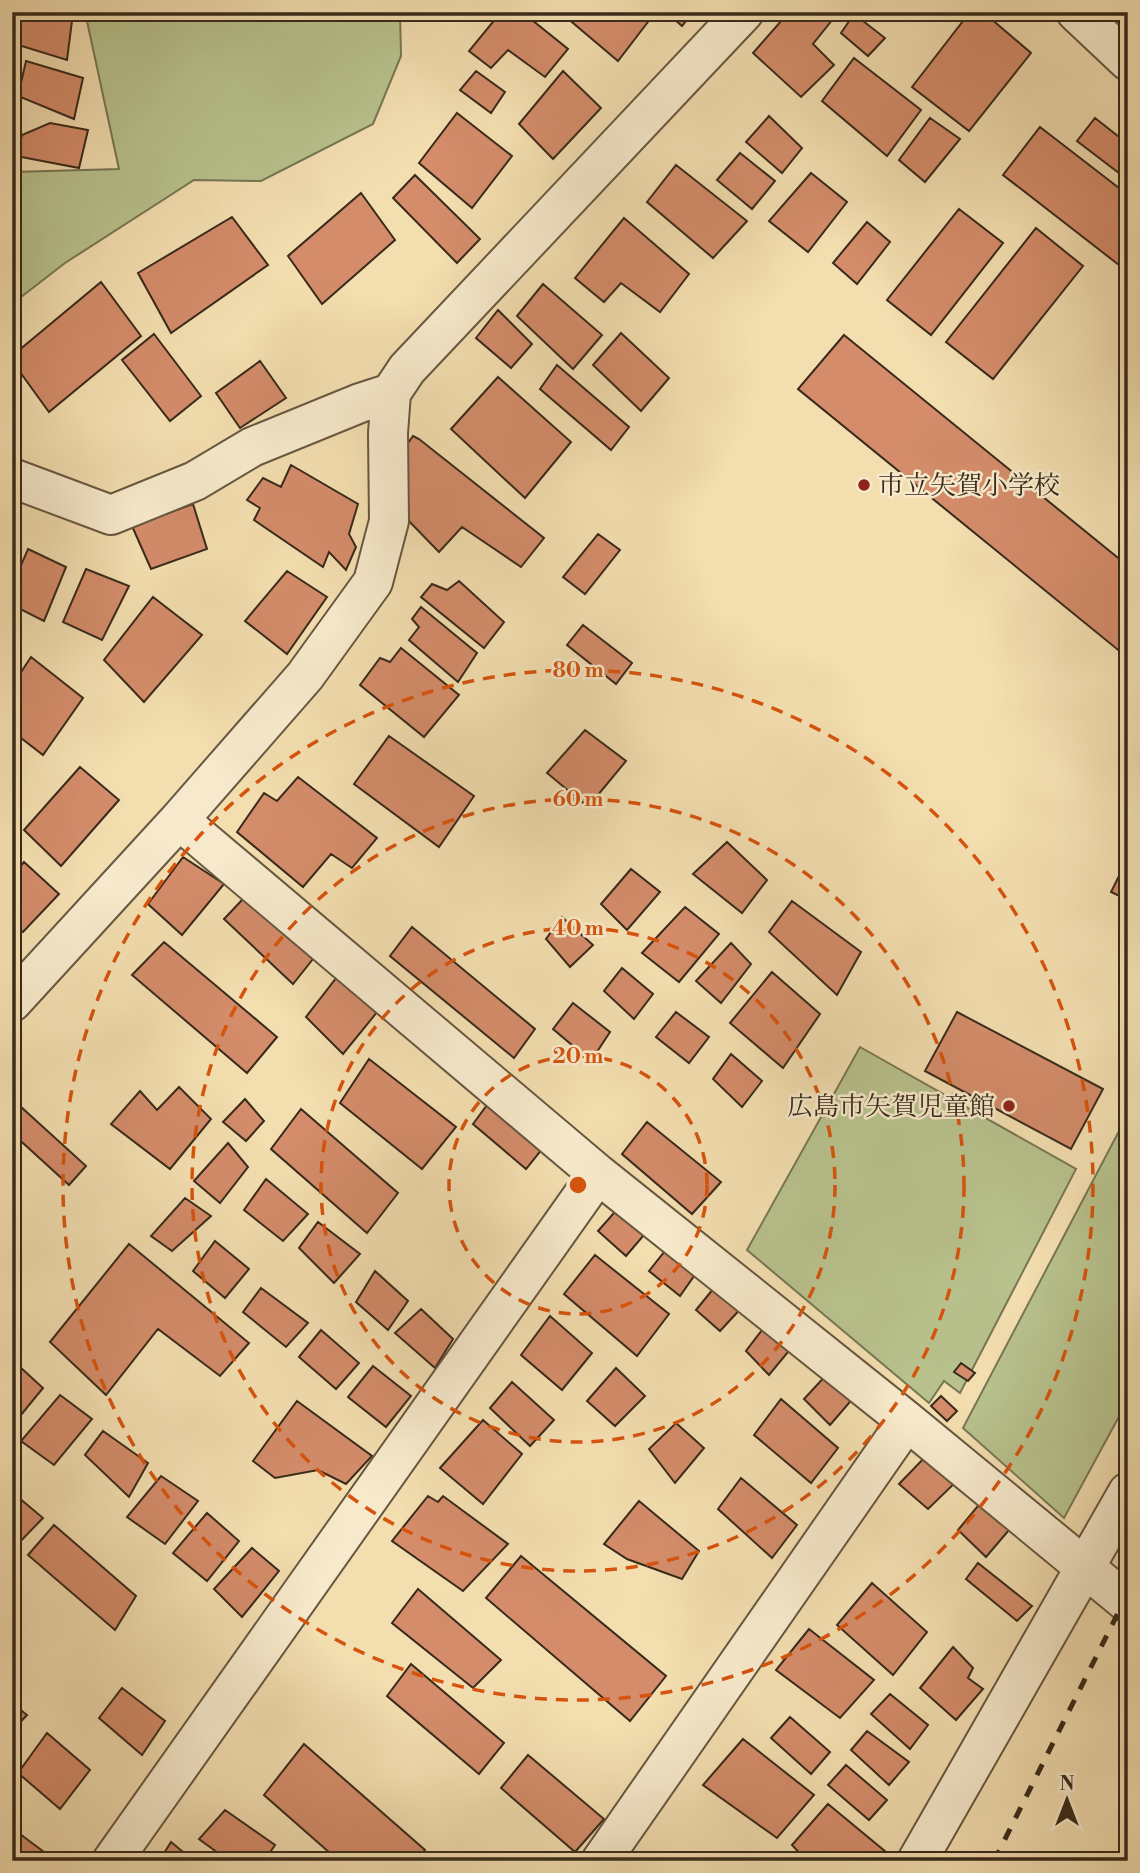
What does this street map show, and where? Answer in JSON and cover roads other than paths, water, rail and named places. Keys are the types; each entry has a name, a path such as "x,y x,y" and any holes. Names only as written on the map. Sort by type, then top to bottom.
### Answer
{"street":[{"path":"12,1002 179,820 305,676 373,582 389,521 388,433 391,393 407,369 744,12"},
{"path":"1076,12 1128,61"},
{"path":"12,478 111,515 195,481 252,447 360,402 391,393"},
{"path":"179,820 598,1174 907,1421 1128,1603"},
{"path":"112,1861 598,1174"},
{"path":"601,1861 907,1421"},
{"path":"917,1861 1128,1492"}],"railway":[{"path":"994,1861 1128,1593"}],"place":[{"name":"市立矢賀小学校","path":"864,485"},
{"name":"広島市矢賀児童館","path":"1009,1106"}]}
